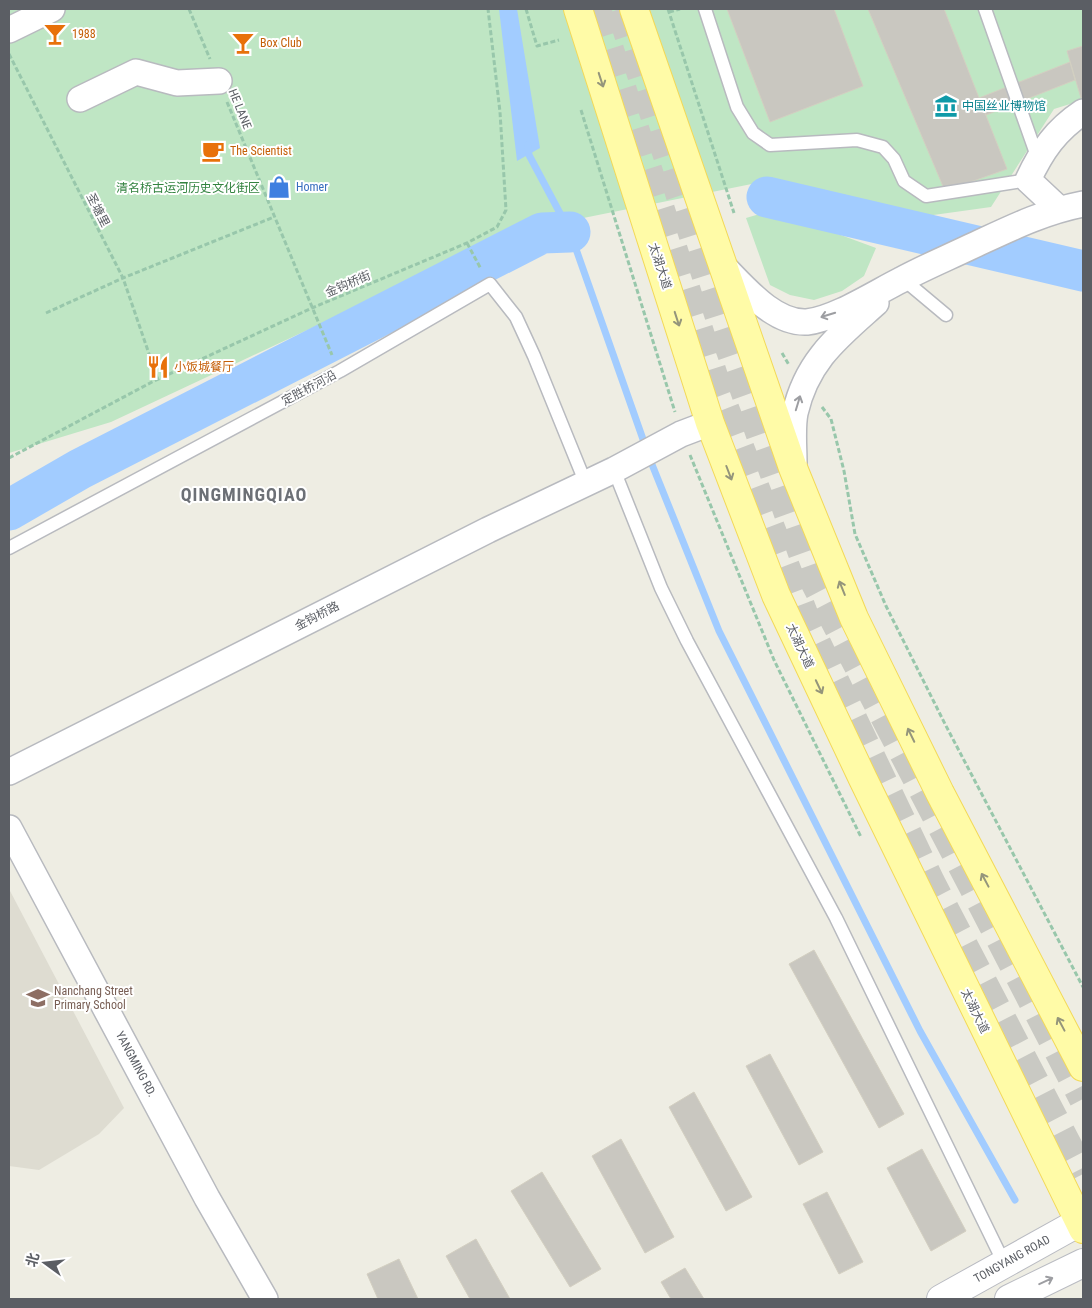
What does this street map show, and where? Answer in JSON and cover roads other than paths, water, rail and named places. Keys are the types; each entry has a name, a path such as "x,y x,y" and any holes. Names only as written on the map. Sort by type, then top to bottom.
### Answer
{"main road":[{"path":"636,15 794,468 854,618 940,793 1083,1067"},
{"name":"太湖大道","path":"582,21 710,423 780,604 876,806 1082,1223"},
{"name":"TONGYANG ROAD","path":"942,1299 1004,1263 1082,1223"},
{"path":"1009,1299 1083,1263"}],"street":[{"path":"9,30 52,9"},
{"path":"80,99 136,72 177,83 219,81"},
{"path":"1059,209 1033,170 1063,125 1083,112"},
{"path":"724,266 764,307 786,317 806,322 841,311 903,278 1026,220 1059,209 1083,204"},
{"path":"794,468 795,415 806,380 828,346 903,278"},
{"name":"金钩桥路","path":"9,772 488,530 586,484 664,442 710,423"},
{"name":"YANGMING RD.","path":"9,828 207,1198 265,1299"}],"lane":[{"path":"705,9 737,107 753,133 770,145 857,140 883,147 894,159 904,182 926,196 1033,170 985,9"},
{"path":"903,278 946,315"},
{"name":"定胜桥河沿","path":"9,548 340,372 490,284 516,317 586,484"},
{"path":"620,466 661,588 687,641 836,918 1004,1263"}],"water":[{"path":"499,9 517,9 540,148 517,161"}],"waterway":[{"path":"528,145 529,155 570,232 651,462 719,631 920,1031 1015,1200"},
{"path":"767,197 1083,271"},
{"path":"9,510 80,469 542,233 570,232"}],"tunnel":[{"path":"597,9 720,395 808,624 931,882 1083,1174"},
{"path":"620,9 727,342 808,570 1083,1099"}],"place":[{"name":"1988","path":"55,34"},
{"name":"Box Club","path":"243,43"},
{"name":"中国丝业博物馆","path":"946,106"},
{"name":"The Scientist","path":"213,151"},
{"name":"Homer","path":"279,187"},
{"name":"小饭城餐厅","path":"158,367"},
{"name":"Nanchang Street Primary School","path":"38,998"}],"district":[{"name":"QINGMINGQIAO","path":"244,494"}],"park label":[{"name":"清名桥古运河历史文化街区","path":"188,188"}]}
